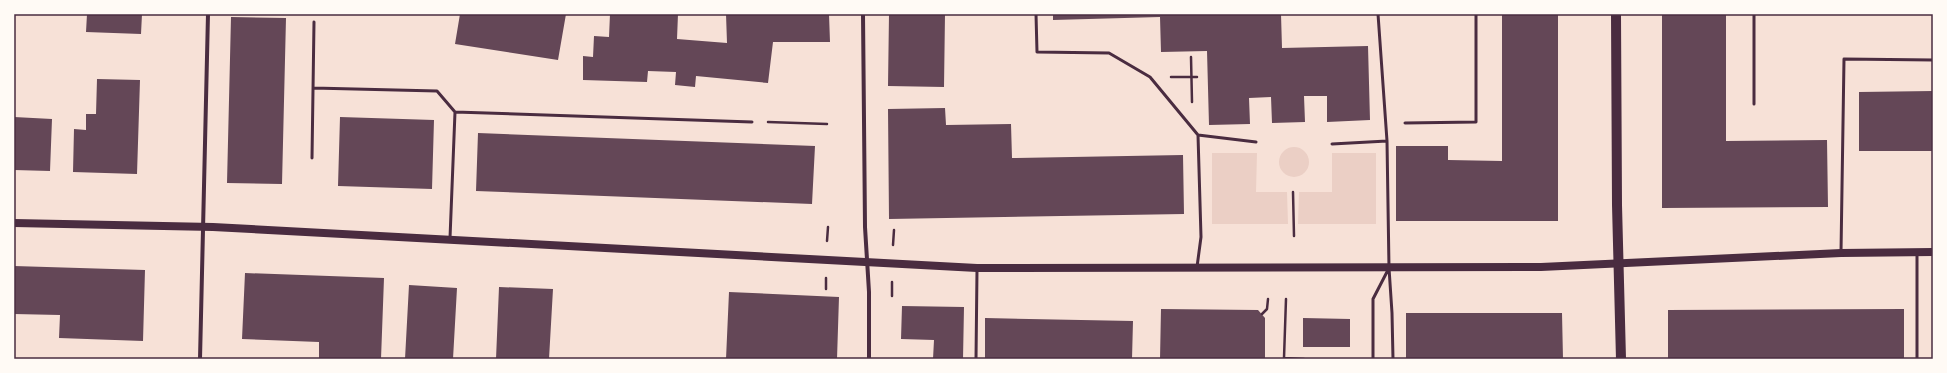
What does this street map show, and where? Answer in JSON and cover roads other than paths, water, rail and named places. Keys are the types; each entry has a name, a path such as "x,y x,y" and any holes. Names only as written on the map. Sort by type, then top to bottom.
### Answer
{"main road":[{"path":"1616,14 1617,206 1620,264 1621,359"},
{"path":"14,223 202,226 450,238 977,268 1541,267 1841,253 1933,252"}],"street":[{"path":"200,359 208,14"},
{"path":"864,14 869,359"}],"lane":[{"path":"1036,14 1037,52 1109,53 1150,77 1198,135 1201,236 1197,267"},
{"path":"1378,14 1387,141 1389,268 1393,359"},
{"path":"1405,123 1476,122 1476,14"},
{"path":"1754,14 1754,104"},
{"path":"312,158 314,22"},
{"path":"1841,253 1844,59 1933,60"},
{"path":"313,88 437,91 455,112 450,238"},
{"path":"455,112 752,122"},
{"path":"1198,135 1256,142"},
{"path":"1332,144 1387,141"},
{"path":"1917,252 1917,359"},
{"path":"976,359 977,268"},
{"path":"1373,359 1372,298 1389,268"}]}
